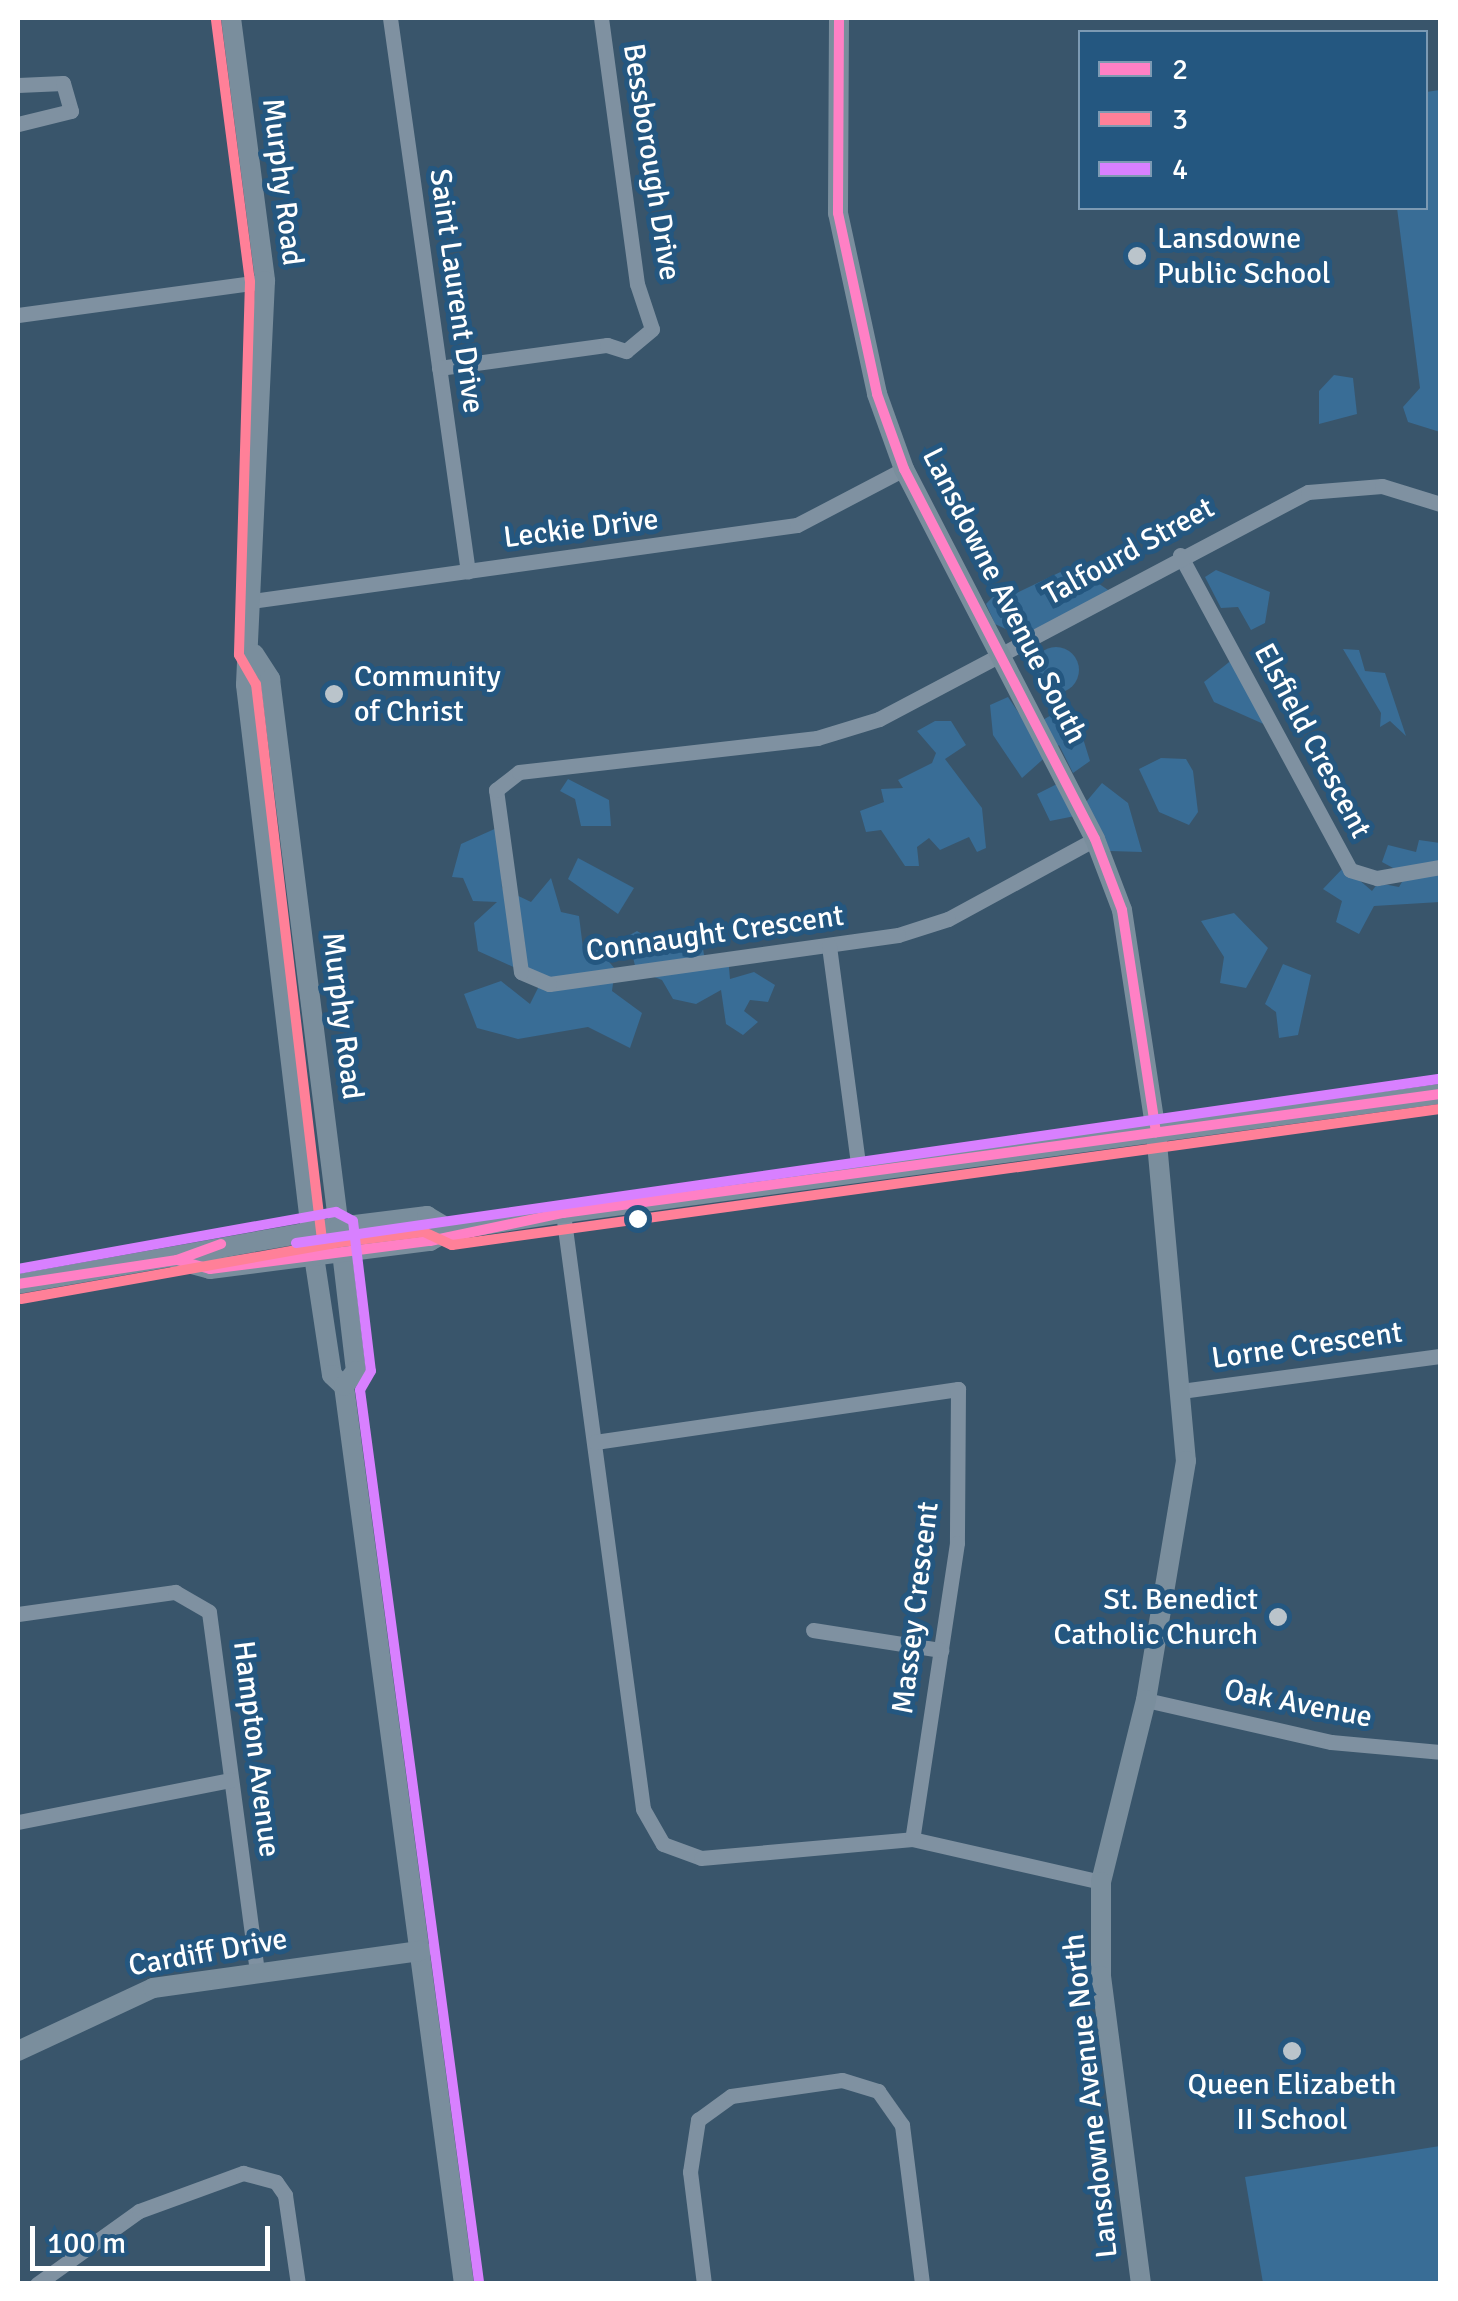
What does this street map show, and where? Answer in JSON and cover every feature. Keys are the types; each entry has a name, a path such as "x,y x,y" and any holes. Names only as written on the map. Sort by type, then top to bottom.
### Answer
{"street":[{"name":"Murphy Road","path":"231,18 265,281 252,601 254,654 246,685 310,1231 332,1375 344,1386 464,2284"},
{"name":"Saint Laurent Drive","path":"390,18 468,572"},
{"name":"Bessborough Drive","path":"439,368 607,346 626,351 652,329 637,284 601,18"},
{"name":"Lansdowne Avenue South","path":"839,18 838,213 848,282 904,469 1095,839 1122,910 1156,1132"},
{"path":"18,85 63,83 71,111 18,124"},
{"path":"18,315 265,281"},
{"name":"Leckie Drive","path":"252,601 797,525 904,469"},
{"name":"Talfourd Street","path":"503,779 844,732 999,655 1258,512 1344,484 1440,504"},
{"name":"Elsfield Crescent","path":"1180,556 1350,870 1377,878 1440,867"},
{"name":"Murphy Road","path":"254,654 270,680 342,1252 356,1370 344,1386"},
{"name":"Connaught Crescent","path":"503,779 496,804 515,951 532,982 830,946 948,919 1095,839"},
{"path":"830,946 860,1172"},
{"path":"177,1260 210,1269 430,1241 450,1230 563,1212 1440,1094"},
{"name":"Lansdowne Avenue North","path":"1142,2284 1101,1976 1101,1882 1146,1700 1186,1461 1156,1132"},
{"path":"563,1212 642,1809 663,1844 701,1858 912,1840 1101,1882"},
{"path":"18,1284 177,1260 206,1246 338,1227 427,1216 450,1230"},
{"name":"Lorne Crescent","path":"1180,1391 1440,1356"},
{"name":"Massey Crescent","path":"594,1442 958,1389 957,1543 912,1840"},
{"name":"Hampton Avenue","path":"18,1614 175,1592 199,1602 213,1633 257,1972"},
{"path":"813,1630 941,1650"},
{"name":"Oak Avenue","path":"1146,1700 1331,1742 1440,1752"},
{"path":"18,1822 232,1780"},
{"name":"Cardiff Drive","path":"18,2051 153,1988 421,1951"},
{"path":"704,2284 690,2172 698,2120 731,2096 842,2080 878,2090 902,2125 922,2284"},
{"path":"37,2284 138,2211 244,2173 276,2182 285,2195 298,2284"}],"shaded area":[{"path":"1440,90 1440,432 1408,422 1403,407 1420,388 1397,210 1428,210 1428,92"},
{"path":"1334,375 1353,378 1357,414 1319,424 1319,391"},
{"path":"1073,566 1111,592 1027,639 995,624 986,604 1003,586 1010,596"},
{"path":"1216,570 1270,592 1265,623 1251,630 1238,607 1221,608 1205,577"},
{"path":"1056,647 1072,654 1079,670 1072,686 1056,693 1040,686 1033,670 1040,654"},
{"path":"1343,649 1359,650 1365,671 1385,673 1406,736 1390,721 1380,727 1381,713"},
{"path":"1233,659 1268,726 1214,702 1204,682"},
{"path":"1008,697 1029,728 1060,710 1076,716 1090,761 1073,773 1059,745 1022,778 993,735 990,705"},
{"path":"935,721 951,721 966,745 945,759 982,808 986,848 977,852 969,837 940,850 929,838 917,847 919,866 905,866 881,830 866,832 860,811 884,802 881,789 903,788 898,780 932,763 936,753 917,731"},
{"path":"1161,758 1186,759 1193,771 1198,812 1189,825 1159,812 1139,769"},
{"path":"568,779 609,800 611,826 581,826 575,799 560,791"},
{"path":"1059,783 1086,802 1102,783 1128,803 1142,852 1110,851 1085,814 1050,821 1037,794"},
{"path":"499,827 502,888 531,902 551,878 561,912 579,916 583,948 596,946 615,969 612,991 642,1013 630,1048 588,1027 518,1039 477,1028 464,994 501,981 530,1004 542,980 478,951 474,923 497,902 473,901 463,878 452,877 461,844"},
{"path":"1419,840 1440,843 1440,902 1374,906 1359,934 1336,922 1342,901 1323,889 1344,867 1372,891 1378,883 1399,887 1406,875 1382,862 1388,845 1416,852"},
{"path":"578,858 634,888 618,914 568,879"},
{"path":"1234,913 1268,948 1246,988 1220,983 1224,957 1201,921"},
{"path":"637,931 665,948 702,942 704,955 728,956 730,979 754,972 775,985 768,1002 750,1000 744,1011 758,1022 743,1035 726,1024 721,990 696,1004 673,999 662,980 636,970 628,936"},
{"path":"1283,964 1311,975 1298,1035 1279,1038 1276,1012 1265,1004"},
{"path":"1440,2146 1440,2283 1263,2283 1245,2177"}],"transit line":[{"name":"2","path":"839,18 838,213 877,394 904,469 1095,839 1122,910 1156,1132"},
{"name":"3","path":"216,20 250,282 239,655 256,684 322,1240"},
{"name":"4","path":"296,1243 1438,1079"},
{"name":"2","path":"177,1260 210,1269 430,1241 563,1213 1440,1094"},
{"name":"3","path":"21,1299 341,1242 424,1232 452,1245 1440,1109"},
{"name":"4","path":"18,1269 336,1212 353,1221 371,1371 360,1390 479,2282"},
{"name":"2","path":"18,1284 177,1260 221,1244"}],"place":[{"name":"Lansdowne Public School","path":"1137,256"},
{"name":"Community of Christ","path":"334,694"},
{"name":"St. Benedict Catholic Church","path":"1278,1617"},
{"name":"Queen Elizabeth II School","path":"1292,2051"}]}
